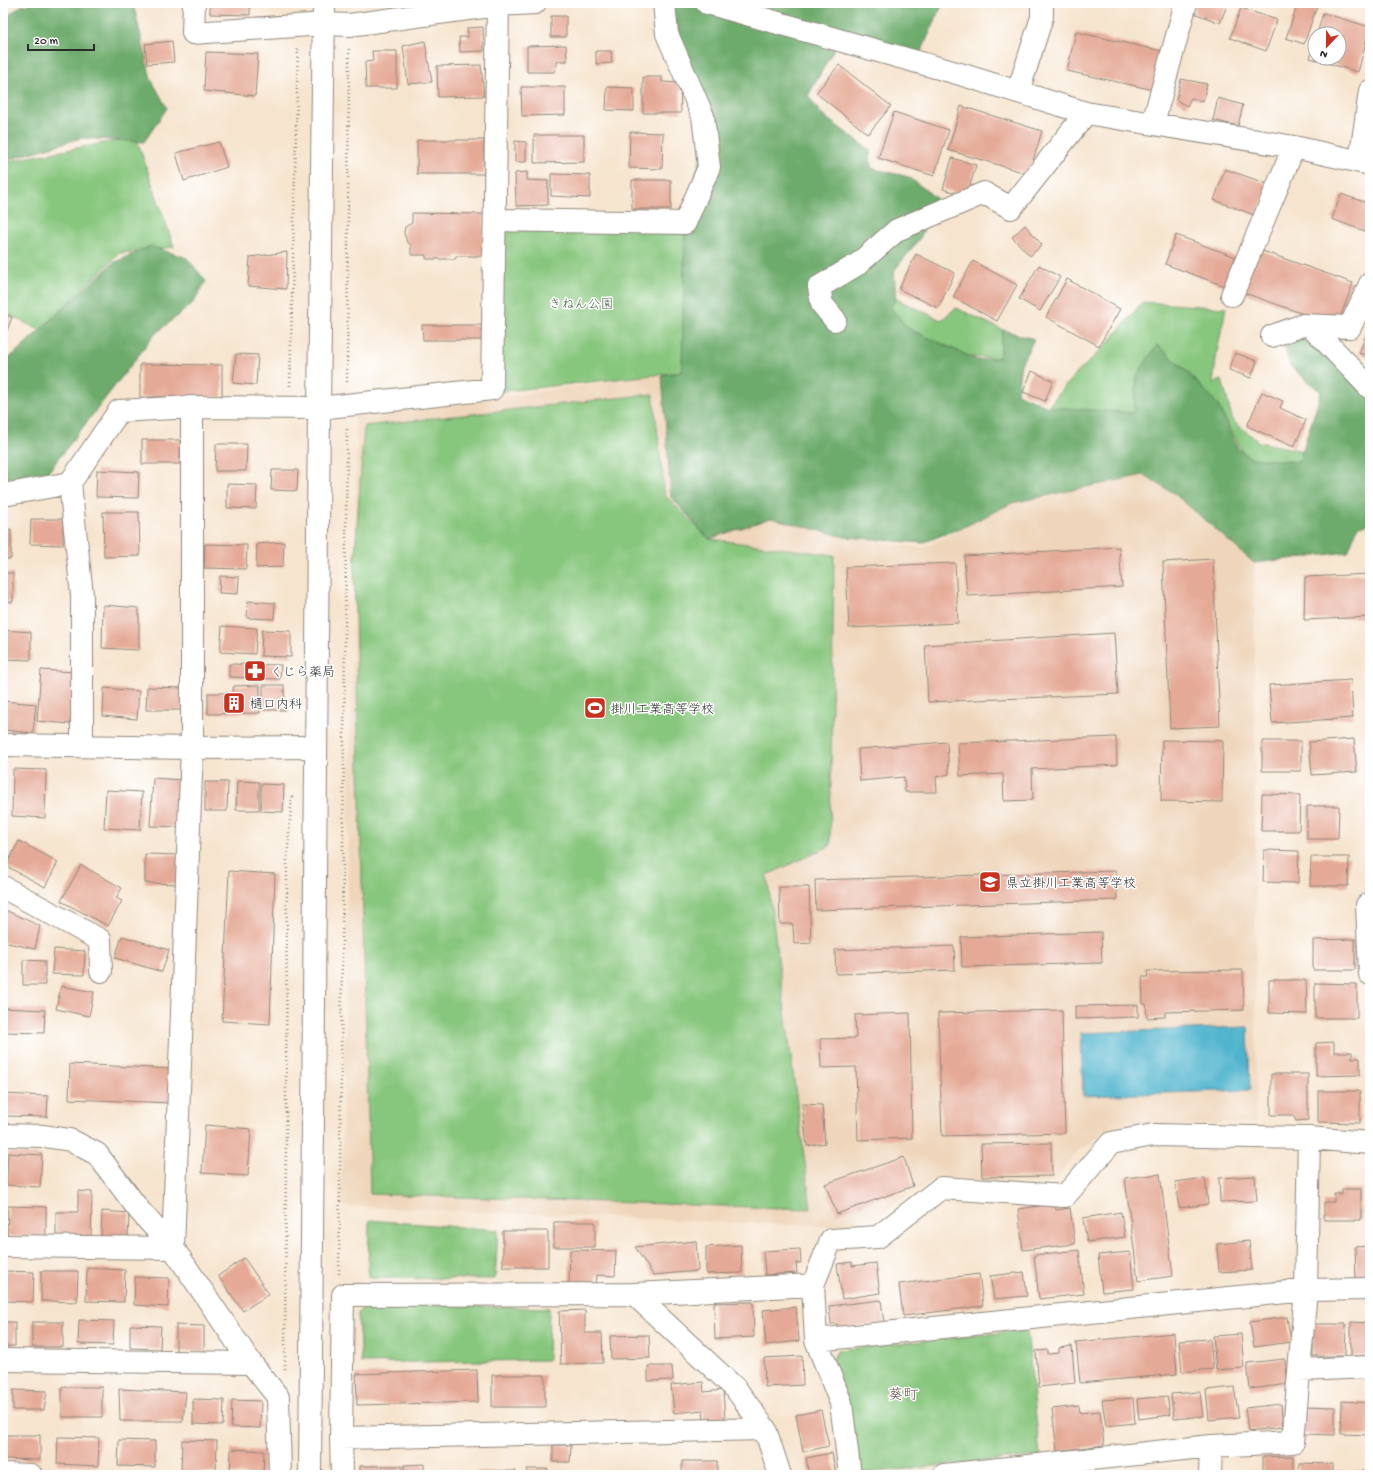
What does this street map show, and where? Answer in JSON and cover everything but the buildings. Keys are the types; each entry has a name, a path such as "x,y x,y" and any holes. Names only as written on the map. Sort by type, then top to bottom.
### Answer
{"street":[{"path":"194,3 193,33 324,14 349,25 498,4 535,3"},
{"path":"495,220 685,222 709,167 703,116 667,34 664,3"},
{"path":"707,3 1018,92 1086,113 1294,147 1365,163 1370,91"},
{"path":"1018,92 1042,17 1042,3"},
{"path":"1153,123 1186,3"},
{"path":"82,746 82,596 70,483 118,411 192,408 319,408 492,389 498,4"},
{"path":"310,1475 319,408 324,14"},
{"path":"835,320 822,304 819,287 858,264 897,230 984,193 1011,208 1086,113"},
{"path":"1232,295 1294,147"},
{"path":"1272,336 1303,325 1312,327 1350,327 1370,284"},
{"path":"1312,327 1370,388"},
{"path":"173,1248 192,748 192,408"},
{"path":"3,495 70,483"},
{"path":"3,745 316,748"},
{"path":"3,887 100,940 101,971"},
{"path":"1370,905 1367,905 1370,974"},
{"path":"3,1135 44,1136 70,1140 97,1154 139,1210 173,1248 251,1363 278,1397 280,1475"},
{"path":"850,1475 841,1403 816,1340 813,1285 831,1240 878,1237 941,1188 1065,1196 1112,1144 1153,1135 1309,1138 1370,1143"},
{"path":"944,1475 1211,1446 1293,1442 1306,1290 1309,1138"},
{"path":"3,1246 173,1248"},
{"path":"342,1475 340,1438 343,1295 634,1294 813,1285"},
{"path":"816,1340 1306,1290 1370,1289"},
{"path":"634,1294 736,1389 765,1430 780,1475"},
{"path":"3,1360 251,1363"},
{"path":"1299,1370 1370,1367"},
{"path":"340,1438 765,1430"},
{"path":"1210,1475 1211,1446"},
{"path":"3,1474 31,1475"}],"path":[{"path":"347,388 349,25"},
{"path":"290,391 298,43"},
{"path":"339,1277 347,426"},
{"path":"284,1372 287,860 292,792"}],"shaded area":[{"path":"662,375 671,497 690,523 709,539 771,518 845,537 923,548 1012,503 1144,475 1175,494 1254,563 1256,1122 1112,1128 1078,1151 1054,1183 1000,1182 938,1177 894,1204 865,1228 341,1206 357,445 354,416"}],"green space":[{"path":"37,3 133,3 151,79 167,108 144,142 81,138 3,161 3,19 21,6"},
{"path":"669,3 699,3 839,40 808,96 822,115 870,150 871,168 909,177 937,199 920,238 894,271 896,299 890,307 909,329 977,360 999,358 1003,330 1034,339 1021,364 1017,393 1048,407 1134,413 1137,375 1157,345 1181,366 1217,404 1238,448 1250,458 1299,462 1321,392 1289,365 1282,335 1307,329 1370,392 1370,524 1358,526 1348,552 1254,563 1175,494 1143,475 1012,503 968,525 922,543 845,537 771,518 709,539 671,497 662,375 682,372 685,228 705,136"},
{"path":"707,3 943,3 920,54"},
{"path":"136,137 174,247 120,253 40,330 3,312 3,162"},
{"name":"きねん公園","path":"495,220 685,228 682,372 496,392"},
{"path":"150,246 187,258 206,281 192,304 155,334 49,471 3,479 3,364 113,263"},
{"path":"896,299 941,320 956,308 1003,330 999,358 971,357 909,329 890,307"},
{"path":"1142,302 1226,308 1217,352 1213,383 1222,380 1233,421 1259,442 1303,451 1300,462 1250,458 1242,451 1217,404 1185,369 1157,345 1135,413 1048,407 1068,382 1109,342"},
{"name":"掛川工業高等学校","path":"653,394 665,495 709,539 834,555 830,846 767,875 811,1209 370,1194 354,570 364,426"},
{"path":"369,1220 498,1230 495,1279 368,1278"},
{"path":"366,1304 549,1308 548,1360 361,1363 358,1313"},
{"path":"1027,1330 1040,1456 864,1473 856,1467 831,1361 838,1350"}],"water":[{"path":"1248,1027 1250,1090 1083,1096 1081,1033"}],"place":[{"name":"くじら薬局","path":"255,671"},
{"name":"樋口内科","path":"234,703"},
{"name":"掛川工業高等学校","path":"595,708"},
{"name":"県立掛川工業高等学校","path":"990,882"}],"district":[{"name":"葵町","path":"903,1394"}]}
